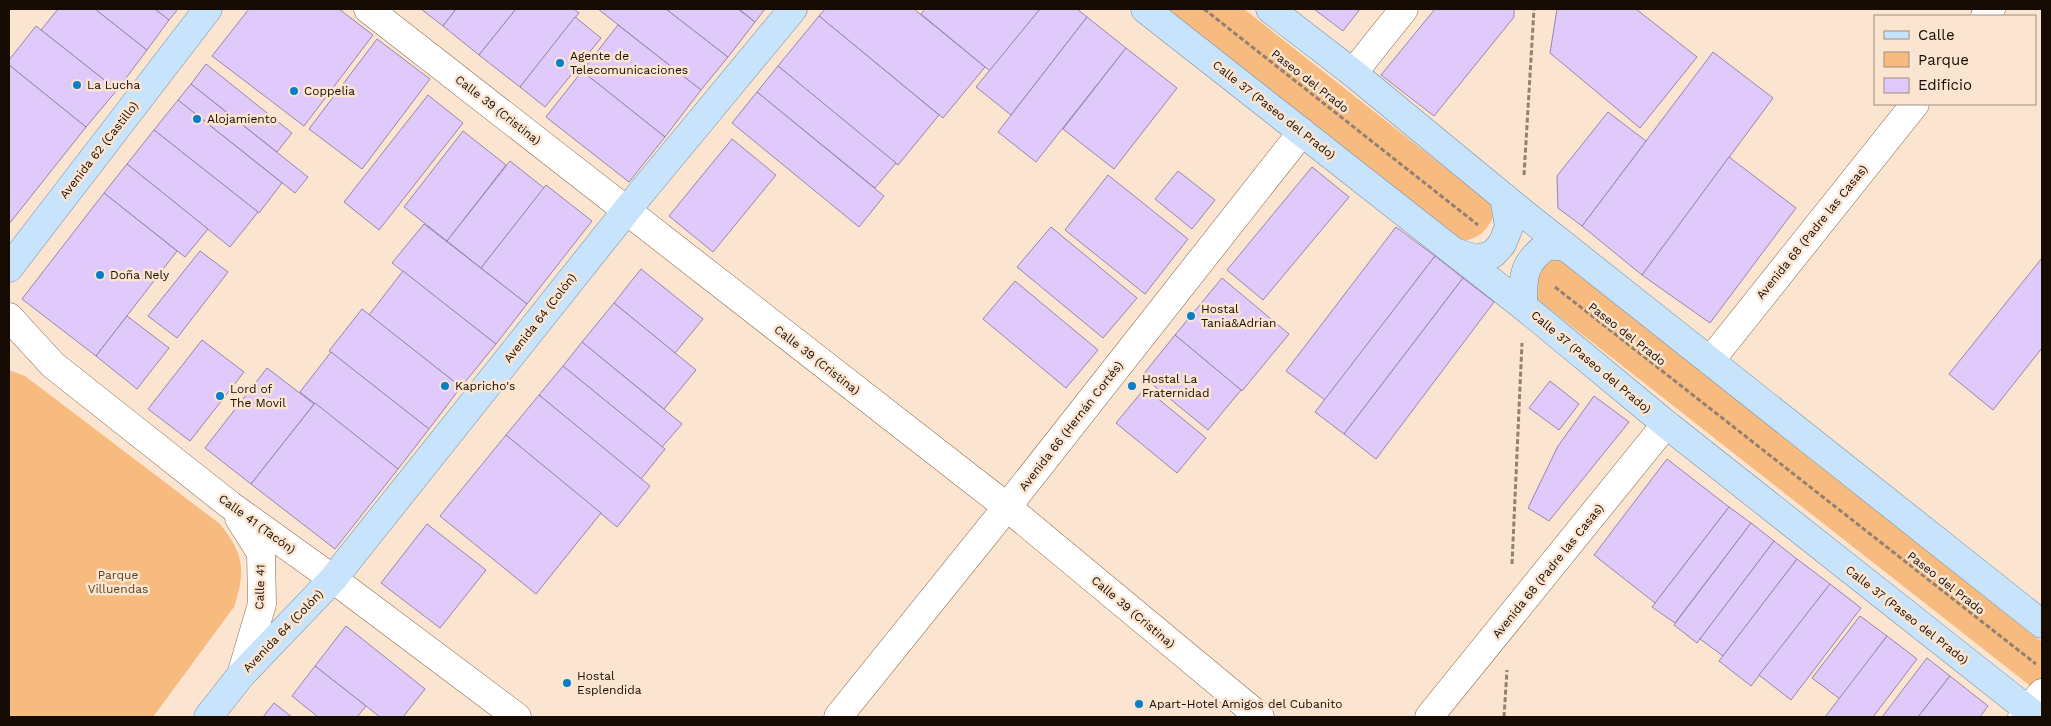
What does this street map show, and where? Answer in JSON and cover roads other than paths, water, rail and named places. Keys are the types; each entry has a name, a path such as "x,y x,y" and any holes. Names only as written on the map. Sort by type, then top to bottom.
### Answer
{"main road":[{"name":"Avenida 62 (Castillo)","path":"9,268 208,9"},
{"name":"Avenida 64 (Colón)","path":"208,717 241,675 333,579 626,211 792,9"},
{"name":"Calle 37 (Paseo del Prado)","path":"1145,9 1523,306 1666,424 2032,709"},
{"path":"1270,9 1353,73 1513,205 2042,624"},
{"path":"1452,251 1477,259 1493,254 1502,244 1509,227 1513,205"},
{"path":"1523,306 1523,279 1527,266 1535,254 1548,245 1566,247"}],"street":[{"name":"Calle 39 (Cristina)","path":"368,9 1007,507 1260,717"},
{"path":"1353,73 1404,9"},
{"name":"Avenida 68 (Padre las Casas)","path":"1710,361 1914,105"},
{"name":"Avenida 66 (Hernán Cortés)","path":"838,717 1007,507 1302,132"},
{"name":"Calle 41 (Tacón)","path":"9,317 53,365 230,505 333,579 517,717"},
{"path":"9,348 53,365"},
{"name":"Avenida 68 (Padre las Casas)","path":"1429,717 1666,424"},
{"name":"Calle 41","path":"230,505 261,553 262,604 241,675"}],"place":[{"name":"Agente de Telecomunicaciones","path":"560,63"},
{"name":"La Lucha","path":"77,85"},
{"name":"Coppelia","path":"294,91"},
{"name":"Alojamiento","path":"197,119"},
{"name":"Doña Nely","path":"100,275"},
{"name":"Hostal Tania&Adrian","path":"1191,316"},
{"name":"Kapricho's","path":"445,386"},
{"name":"Hostal La Fraternidad","path":"1132,386"},
{"name":"Lord of The Movil","path":"220,396"},
{"name":"Hostal Esplendida","path":"567,683"},
{"name":"Apart-Hotel Amigos del Cubanito","path":"1139,704"}],"park label":[{"name":"Parque Villuendas","path":"118,582"}]}
